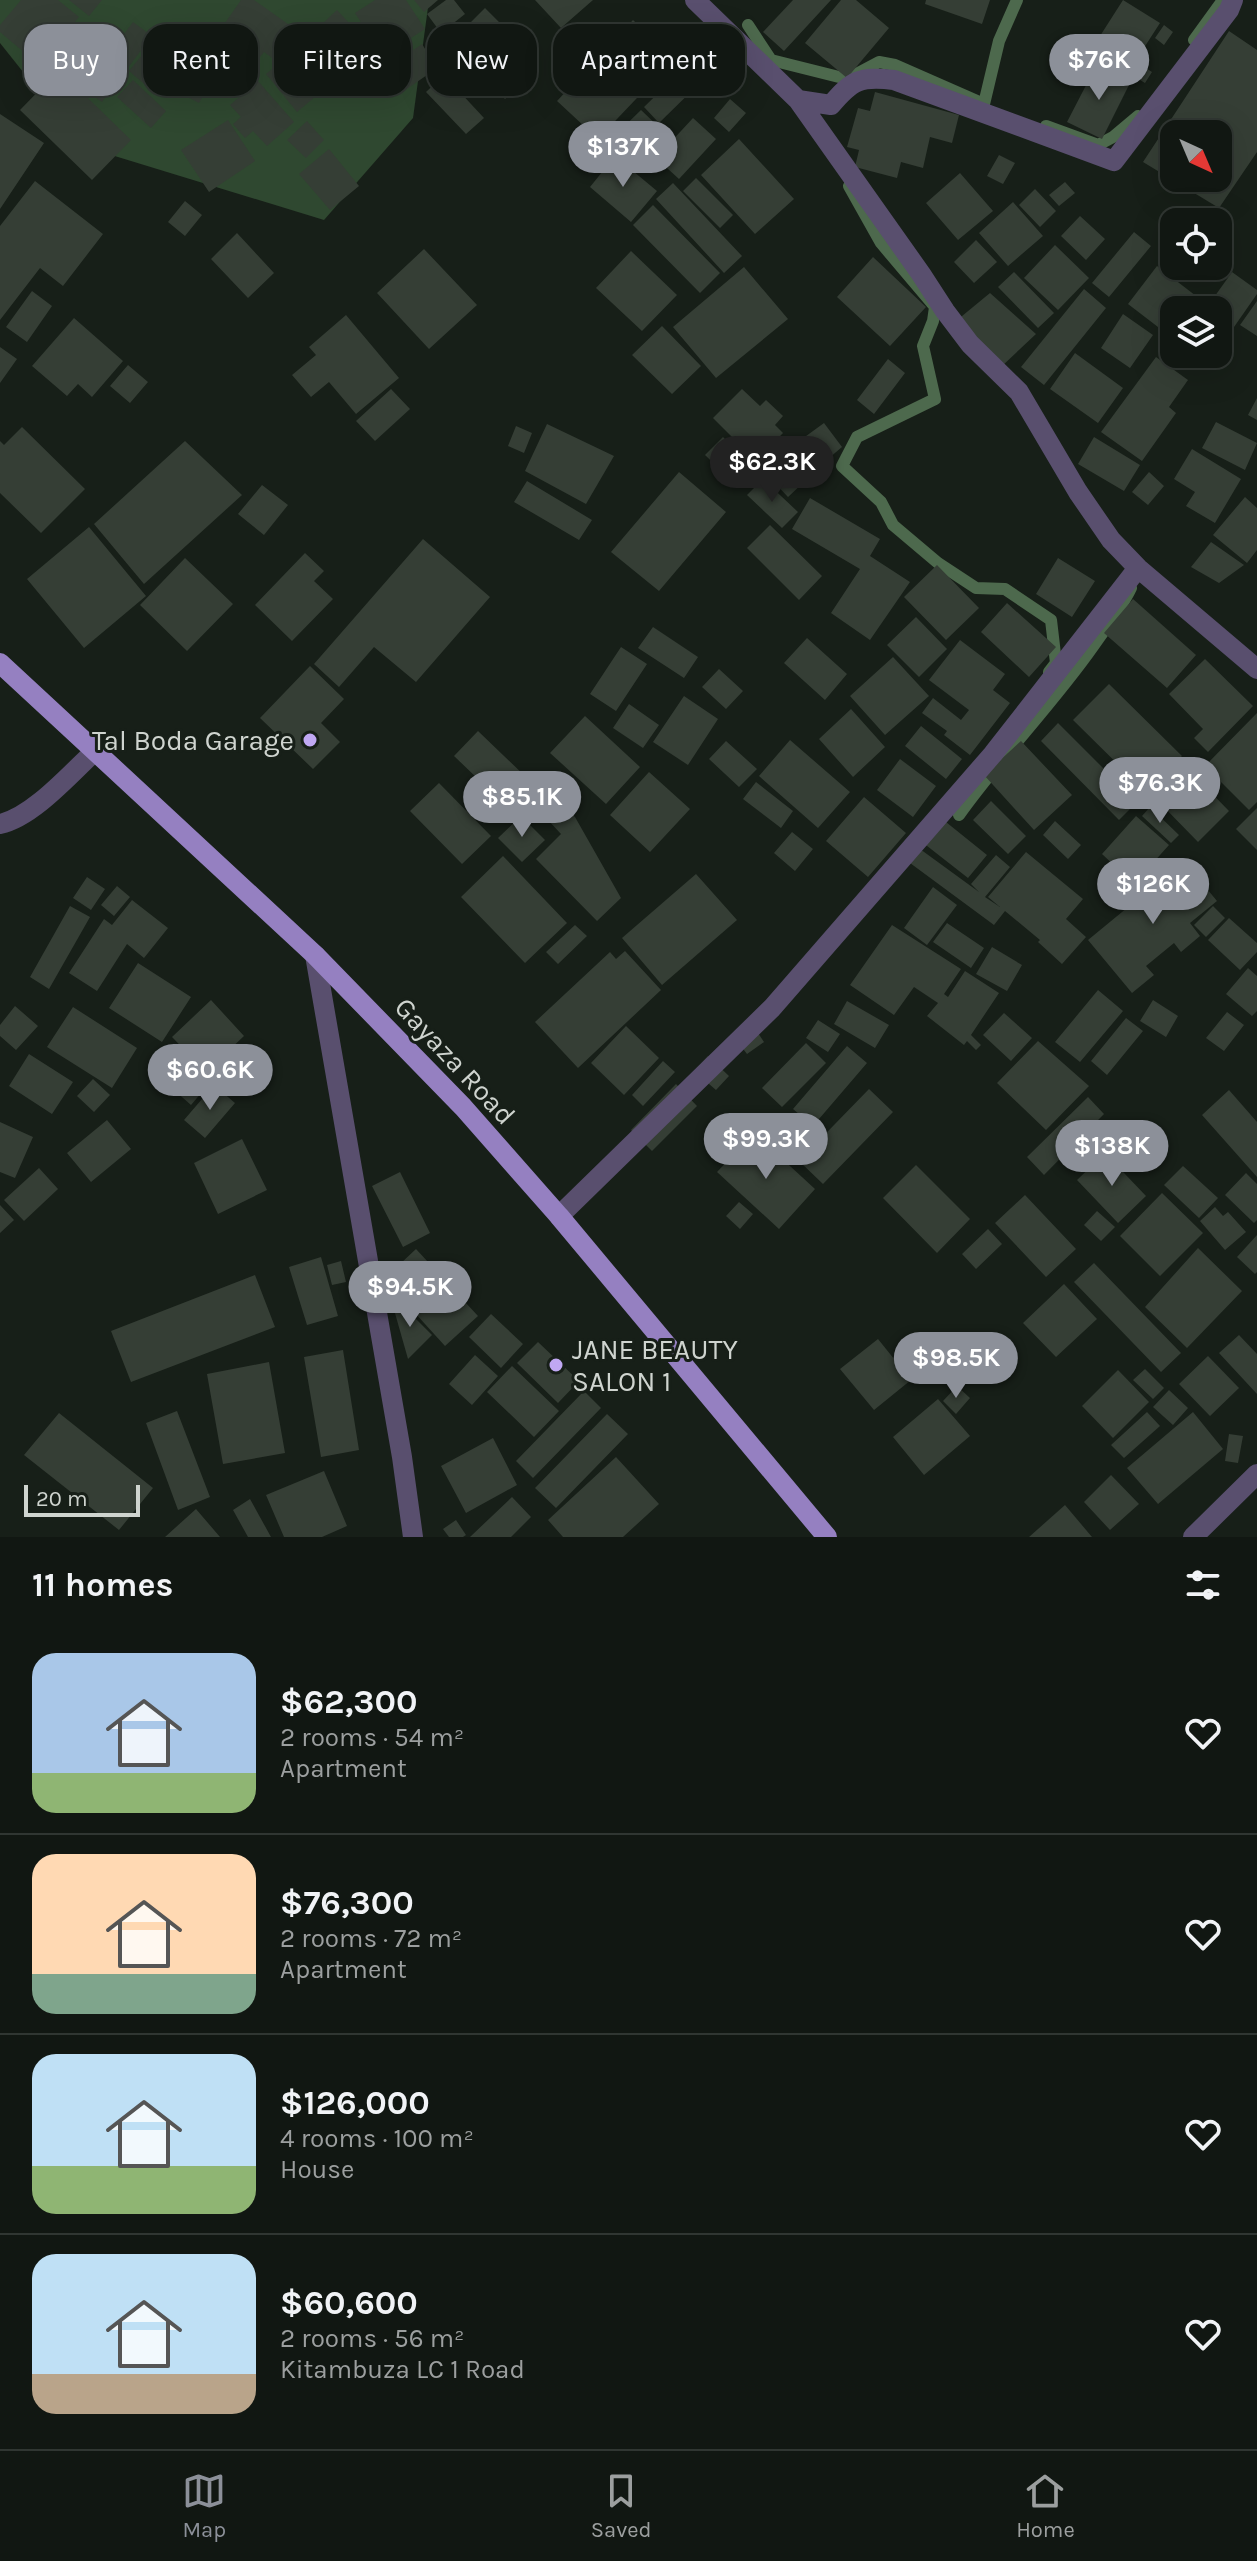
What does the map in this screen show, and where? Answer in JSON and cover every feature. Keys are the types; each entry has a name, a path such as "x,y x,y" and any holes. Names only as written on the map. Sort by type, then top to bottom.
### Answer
{"main road":[{"name":"Gayaza Road","path":"0,663 315,955 463,1107 559,1216 827,1537"}],"street":[{"path":"695,0 798,100 945,311 970,344 1019,392 1095,519 1138,568 1257,669"},
{"path":"798,100 831,105 850,83 877,78 894,80 1114,161 1229,10 1233,0"},
{"path":"559,1216 772,1008 993,754 1138,568"},
{"path":"0,824 7,823 41,801 96,750"},
{"path":"315,955 402,1457 413,1537"},
{"path":"1193,1537 1257,1474"}],"green space":[{"path":"0,0 429,0 413,118 324,220 82,146 42,96 127,96 127,24 24,24 24,73 0,43"}],"building":[{"path":"21,0 58,0 79,17 73,24 24,24 24,52 0,32 0,25"},
{"path":"69,0 102,0 89,16"},
{"path":"241,0 254,0 288,24 274,24 274,60 264,52 258,60 258,24 224,24"},
{"path":"375,0 406,0 425,29 411,38 411,24 362,24 355,13"},
{"path":"414,0 438,0 424,12"},
{"path":"446,0 454,0 465,14 452,24 434,24 427,14"},
{"path":"535,0 593,0 566,24 557,24"},
{"path":"793,0 831,0 784,51 763,32"},
{"path":"841,0 856,0 889,28 847,78 805,43"},
{"path":"926,0 990,0 982,24 925,4"},
{"path":"1123,0 1160,23 1129,71 1093,47"},
{"path":"485,8 499,22 497,24 469,24"},
{"path":"337,10 350,24 322,24"},
{"path":"133,22 143,29 143,48 127,69 127,30"},
{"path":"1164,25 1173,32 1164,45 1155,38"},
{"path":"1229,31 1257,50 1257,152 1232,189 1232,120 1171,120"},
{"path":"422,44 427,52 427,75 411,86 411,52"},
{"path":"143,54 143,83 129,71"},
{"path":"1138,63 1152,72 1145,83 1130,74"},
{"path":"1097,64 1131,81 1102,139 1067,122"},
{"path":"274,67 274,84 266,74"},
{"path":"133,80 143,89 143,96 150,96 166,111 151,128 117,97 127,96 127,86"},
{"path":"258,81 294,122 267,146 253,131 245,138 233,124 241,117 230,105 240,96 258,96"},
{"path":"875,92 959,115 952,143 930,137 923,168 901,162 897,178 855,167 859,150 847,147 858,108 870,111"},
{"path":"34,96 86,96 131,140 92,180 20,110"},
{"path":"186,96 203,96 199,103"},
{"path":"284,96 316,96 297,112"},
{"path":"430,96 464,96 484,118 466,134"},
{"path":"562,96 639,96 598,139 557,101"},
{"path":"655,96 687,96 659,123 644,107"},
{"path":"730,99 746,113 729,132 714,118"},
{"path":"641,110 663,131 629,165 607,143"},
{"path":"0,114 44,143 0,209"},
{"path":"693,118 716,139 679,179 656,158"},
{"path":"228,120 255,161 209,192 181,150"},
{"path":"307,121 324,140 306,158 287,140"},
{"path":"1160,136 1160,172 1143,162"},
{"path":"739,139 794,199 755,234 701,175"},
{"path":"329,149 359,186 330,210 299,174"},
{"path":"999,155 1015,163 1003,184 987,176"},
{"path":"615,156 657,191 631,222 590,187"},
{"path":"960,173 993,211 958,240 926,203"},
{"path":"696,178 733,215 720,228 683,191"},
{"path":"35,181 103,234 63,286 40,268 0,320 0,226"},
{"path":"1065,182 1075,193 1059,206 1049,195"},
{"path":"673,183 742,256 724,273 656,199"},
{"path":"1035,189 1056,211 1040,227 1019,205"},
{"path":"1193,192 1230,192 1219,208"},
{"path":"185,201 202,215 185,236 168,222"},
{"path":"1013,202 1043,236 1008,266 979,233"},
{"path":"653,205 720,273 700,293 633,225"},
{"path":"1080,216 1105,239 1086,260 1061,236"},
{"path":"1134,232 1151,246 1109,297 1092,283"},
{"path":"237,233 274,273 248,298 211,259"},
{"path":"976,240 997,262 974,283 954,262"},
{"path":"1055,245 1089,278 1058,310 1024,278"},
{"path":"424,249 477,305 429,349 377,293"},
{"path":"631,251 677,295 642,331 596,288"},
{"path":"873,257 926,307 890,346 837,297"},
{"path":"1157,266 1160,268 1160,280 1175,280 1196,296 1160,296 1160,329 1128,304"},
{"path":"744,267 788,319 716,378 673,327"},
{"path":"1014,272 1054,313 1038,328 998,287"},
{"path":"1232,272 1257,290 1232,330 1232,296 1215,296 1226,280 1232,280"},
{"path":"1084,289 1106,308 1044,385 1021,367"},
{"path":"32,291 52,306 27,342 6,327"},
{"path":"990,293 1036,334 1001,367 956,321"},
{"path":"1257,301 1257,336 1240,325"},
{"path":"1123,314 1153,335 1130,368 1101,348"},
{"path":"346,315 399,378 356,414 329,382 311,397 292,375 316,355 309,347"},
{"path":"74,318 123,361 92,397 78,384 67,396 32,366"},
{"path":"662,326 701,366 672,394 632,355"},
{"path":"0,347 17,359 0,383"},
{"path":"1075,353 1123,388 1098,423 1050,389"},
{"path":"1156,357 1160,360 1160,368 1171,368 1188,380 1169,407 1176,413 1142,461 1101,432"},
{"path":"888,359 905,373 874,414 857,400"},
{"path":"128,365 148,382 130,403 110,386"},
{"path":"391,389 410,409 375,441 356,421"},
{"path":"742,389 760,406 766,400 783,416 775,425 783,433 756,461 713,418"},
{"path":"1257,398 1257,420 1248,415"},
{"path":"1216,422 1257,443 1245,470 1202,448"},
{"path":"824,423 842,447 822,464 802,439"},
{"path":"547,424 614,456 586,504 525,471"},
{"path":"516,426 532,433 524,453 508,446"},
{"path":"22,427 85,489 41,533 0,493 0,441 4,445"},
{"path":"723,437 754,469 737,486 705,455"},
{"path":"1094,437 1140,465 1124,491 1078,464"},
{"path":"797,439 828,474 815,485 784,451"},
{"path":"185,441 242,495 144,584 94,524"},
{"path":"1192,449 1241,479 1215,523 1186,506 1195,492 1174,479"},
{"path":"786,464 803,483 788,497 770,478"},
{"path":"679,472 726,512 659,591 611,552"},
{"path":"1149,472 1164,486 1148,505 1132,492"},
{"path":"763,479 798,512 782,528 747,495"},
{"path":"527,481 592,520 579,540 514,502"},
{"path":"262,485 288,505 264,535 238,514"},
{"path":"1245,497 1257,508 1257,550 1247,563 1213,535"},
{"path":"810,498 880,539 870,556 910,582 870,640 831,613 860,569 792,529"},
{"path":"770,525 822,576 799,600 747,548"},
{"path":"89,527 146,596 84,648 27,579"},
{"path":"423,539 490,597 416,682 374,647 339,687 314,664"},
{"path":"1211,542 1244,565 1219,583 1191,567"},
{"path":"305,553 324,571 314,581 333,599 292,641 255,605"},
{"path":"185,558 233,604 187,651 140,605"},
{"path":"1058,558 1095,581 1072,617 1036,594"},
{"path":"937,565 979,608 946,640 904,597"},
{"path":"1133,599 1196,655 1167,688 1104,633"},
{"path":"1007,603 1056,647 1029,677 981,632"},
{"path":"916,617 947,649 919,677 887,645"},
{"path":"653,627 698,657 684,678 638,648"},
{"path":"807,638 847,674 825,700 784,663"},
{"path":"960,640 1005,674 993,690 1010,703 970,755 944,735 947,731 922,713 933,698 961,720 969,710 929,680"},
{"path":"621,647 647,664 616,711 590,694"},
{"path":"893,657 929,696 885,735 850,696"},
{"path":"1205,659 1253,706 1208,752 1194,738 1203,729 1169,694"},
{"path":"310,666 344,699 321,723 340,742 313,769 260,718"},
{"path":"719,669 743,691 726,709 702,687"},
{"path":"1109,684 1182,756 1146,792 1073,720"},
{"path":"684,696 718,719 688,765 653,742"},
{"path":"629,704 659,725 643,748 613,728"},
{"path":"851,709 885,747 853,777 819,739"},
{"path":"1257,713 1257,802 1249,810 1205,766"},
{"path":"585,716 640,767 606,804 550,753"},
{"path":"1058,723 1137,802 1119,820 1041,741"},
{"path":"921,726 962,759 946,779 905,746"},
{"path":"478,731 526,777 502,802 454,756"},
{"path":"790,740 850,792 818,828 759,776"},
{"path":"726,741 757,769 739,787 709,759"},
{"path":"1021,741 1072,795 1034,830 984,775"},
{"path":"900,759 936,786 913,817 877,790"},
{"path":"1187,768 1229,811 1198,842 1156,799"},
{"path":"649,772 690,809 650,852 610,815"},
{"path":"756,782 793,811 781,828 743,799"},
{"path":"439,783 491,836 462,864 410,811"},
{"path":"864,797 906,833 868,877 826,841"},
{"path":"991,801 1026,836 1008,854 973,820"},
{"path":"561,803 575,817 621,898 597,921 536,859 561,834 548,820"},
{"path":"1150,807 1179,835 1171,843 1142,816"},
{"path":"1257,808 1257,850 1236,829"},
{"path":"521,816 545,840 522,862 498,838"},
{"path":"1136,816 1169,845 1134,884 1102,854"},
{"path":"941,818 987,855 968,878 922,842"},
{"path":"1055,821 1081,845 1068,859 1043,835"},
{"path":"792,832 813,849 795,871 774,853"},
{"path":"920,849 979,892 971,884 996,855 1010,867 985,897 1000,907 988,897 1026,852 1083,899 1066,919 1086,937 1062,964 1038,942 1040,940 1005,911 994,925 910,863"},
{"path":"503,856 567,923 525,963 461,897"},
{"path":"1184,861 1217,901 1190,923 1200,936 1181,952 1174,943 1146,966 1154,975 1132,993 1088,940"},
{"path":"696,874 737,920 662,985 622,938"},
{"path":"87,877 105,889 91,910 73,898"},
{"path":"117,886 130,897 114,916 101,905"},
{"path":"933,887 957,905 927,945 904,928"},
{"path":"132,900 168,928 144,958 127,944 97,991 69,973 104,919 112,925"},
{"path":"70,906 90,917 49,989 30,977"},
{"path":"1213,906 1225,918 1206,937 1194,925"},
{"path":"1229,918 1257,943 1257,952 1240,970 1208,940"},
{"path":"947,923 984,948 971,968 933,942"},
{"path":"575,925 587,936 558,964 546,952"},
{"path":"892,925 961,969 944,994 948,997 965,971 999,993 971,1035 981,1045 976,1050 967,1041 964,1045 927,1016 938,1003 914,987 894,1015 850,985"},
{"path":"992,947 1022,965 1007,991 976,974"},
{"path":"625,951 661,990 578,1068 535,1022 610,952 616,959"},
{"path":"138,963 191,997 162,1042 109,1008"},
{"path":"1248,968 1257,976 1257,1011 1252,1016 1226,994"},
{"path":"1098,990 1123,1011 1080,1062 1055,1042"},
{"path":"211,1000 244,1036 206,1072 172,1037"},
{"path":"1153,1000 1178,1016 1166,1037 1140,1021"},
{"path":"847,1001 889,1025 875,1048 834,1024"},
{"path":"15,1006 38,1026 16,1050 0,1036 0,1025"},
{"path":"73,1007 137,1048 112,1088 47,1047"},
{"path":"1227,1012 1244,1025 1224,1051 1206,1038"},
{"path":"1004,1013 1032,1038 1011,1061 983,1035"},
{"path":"1126,1018 1143,1031 1107,1075 1091,1061"},
{"path":"818,1020 840,1034 828,1052 806,1038"},
{"path":"626,1026 659,1058 624,1095 591,1063"},
{"path":"756,1030 764,1042 747,1054 738,1042"},
{"path":"1038,1041 1089,1086 1046,1130 997,1083"},
{"path":"806,1043 826,1063 782,1107 762,1088"},
{"path":"847,1046 867,1063 813,1126 793,1109"},
{"path":"166,1048 208,1085 191,1105 148,1067"},
{"path":"29,1054 73,1082 52,1114 9,1086"},
{"path":"708,1056 729,1076 716,1090 694,1071"},
{"path":"663,1061 675,1072 643,1106 632,1095"},
{"path":"93,1079 110,1095 94,1112 77,1096"},
{"path":"676,1084 697,1106 652,1151 631,1130"},
{"path":"214,1085 235,1103 205,1138 184,1120"},
{"path":"869,1089 893,1112 823,1184 799,1161"},
{"path":"1229,1090 1257,1122 1257,1177 1202,1115"},
{"path":"1088,1097 1104,1114 1044,1175 1027,1157"},
{"path":"778,1113 788,1123 781,1129 772,1119"},
{"path":"107,1120 131,1149 91,1182 67,1153"},
{"path":"0,1122 33,1137 15,1178 0,1172"},
{"path":"1150,1127 1162,1145 1126,1169 1114,1151"},
{"path":"754,1133 815,1189 779,1229 717,1172"},
{"path":"242,1139 267,1190 218,1214 194,1163"},
{"path":"1105,1153 1146,1196 1118,1223 1077,1180"},
{"path":"916,1165 970,1219 937,1253 883,1198"},
{"path":"1183,1166 1218,1198 1199,1218 1164,1185"},
{"path":"39,1168 58,1189 24,1221 4,1200"},
{"path":"400,1172 430,1233 403,1247 372,1186"},
{"path":"1246,1173 1257,1184 1257,1220 1254,1223 1225,1195"},
{"path":"1162,1193 1203,1233 1160,1276 1120,1236"},
{"path":"1025,1195 1076,1249 1046,1277 995,1223"},
{"path":"739,1202 753,1214 740,1229 726,1216"},
{"path":"0,1205 14,1220 0,1233"},
{"path":"1215,1207 1223,1216 1228,1212 1246,1232 1225,1250 1200,1221"},
{"path":"1097,1211 1115,1227 1101,1241 1084,1225"},
{"path":"988,1229 1002,1244 976,1269 962,1254"},
{"path":"1257,1235 1257,1272 1255,1274 1237,1257"},
{"path":"1198,1248 1242,1291 1187,1348 1145,1307"},
{"path":"416,1249 478,1316 445,1346 384,1279"},
{"path":"321,1257 338,1316 307,1325 289,1267"},
{"path":"341,1261 346,1282 332,1285 327,1265"},
{"path":"1094,1263 1181,1353 1161,1372 1074,1282"},
{"path":"255,1275 275,1327 131,1382 111,1331"},
{"path":"1064,1284 1097,1319 1056,1357 1023,1323"},
{"path":"389,1292 432,1335 408,1359"},
{"path":"491,1314 523,1344 501,1368 469,1337"},
{"path":"1239,1335 1257,1354 1257,1394 1219,1353"},
{"path":"878,1339 911,1380 874,1410 840,1369"},
{"path":"538,1342 579,1381 558,1403 517,1363"},
{"path":"343,1350 359,1450 321,1457 304,1357"},
{"path":"475,1355 498,1376 472,1405 449,1384"},
{"path":"1208,1356 1239,1388 1210,1416 1179,1384"},
{"path":"269,1362 285,1453 223,1464 207,1374"},
{"path":"512,1366 559,1411 534,1437 487,1392"},
{"path":"1145,1369 1164,1388 1153,1399 1133,1380"},
{"path":"1118,1370 1149,1402 1113,1438 1082,1406"},
{"path":"957,1386 970,1398 956,1414 943,1401"},
{"path":"1169,1390 1188,1408 1173,1425 1153,1407"},
{"path":"584,1391 601,1408 533,1478 516,1461"},
{"path":"938,1399 970,1436 924,1475 893,1437"},
{"path":"177,1411 210,1497 178,1510 146,1423"},
{"path":"1147,1412 1160,1426 1124,1458 1111,1445"},
{"path":"1193,1412 1223,1449 1158,1504 1127,1468"},
{"path":"59,1413 153,1488 119,1530 24,1455"},
{"path":"607,1414 628,1434 556,1508 535,1488"},
{"path":"1229,1434 1243,1436 1238,1463 1225,1461"},
{"path":"493,1438 517,1485 466,1513 441,1466"},
{"path":"616,1457 659,1504 623,1537 563,1537 548,1520"},
{"path":"324,1471 347,1526 322,1537 284,1537 266,1495"},
{"path":"1111,1475 1139,1504 1110,1530 1084,1502"},
{"path":"512,1497 531,1517 511,1537 470,1537"},
{"path":"250,1499 271,1537 248,1537 233,1510"},
{"path":"1065,1505 1092,1537 1029,1537"},
{"path":"196,1509 220,1537 165,1537"},
{"path":"456,1520 466,1535 449,1537 443,1529"}],"waterway":[{"path":"984,104 999,41 1017,0"},
{"path":"1194,40 1223,0"},
{"path":"748,25 771,60 847,79 879,62 895,65 977,101"},
{"path":"1046,126 1098,145 1138,116"},
{"path":"849,186 881,243 935,307 923,346 935,399 857,437 842,466 881,502 893,525 938,563 976,588 1005,589 1051,620 1056,663 1049,672"},
{"path":"959,815 1078,667 1131,588"}],"place":[{"name":"Tal Boda Garage","path":"310,740"},
{"name":"JANE BEAUTY SALON 1","path":"556,1365"}]}
